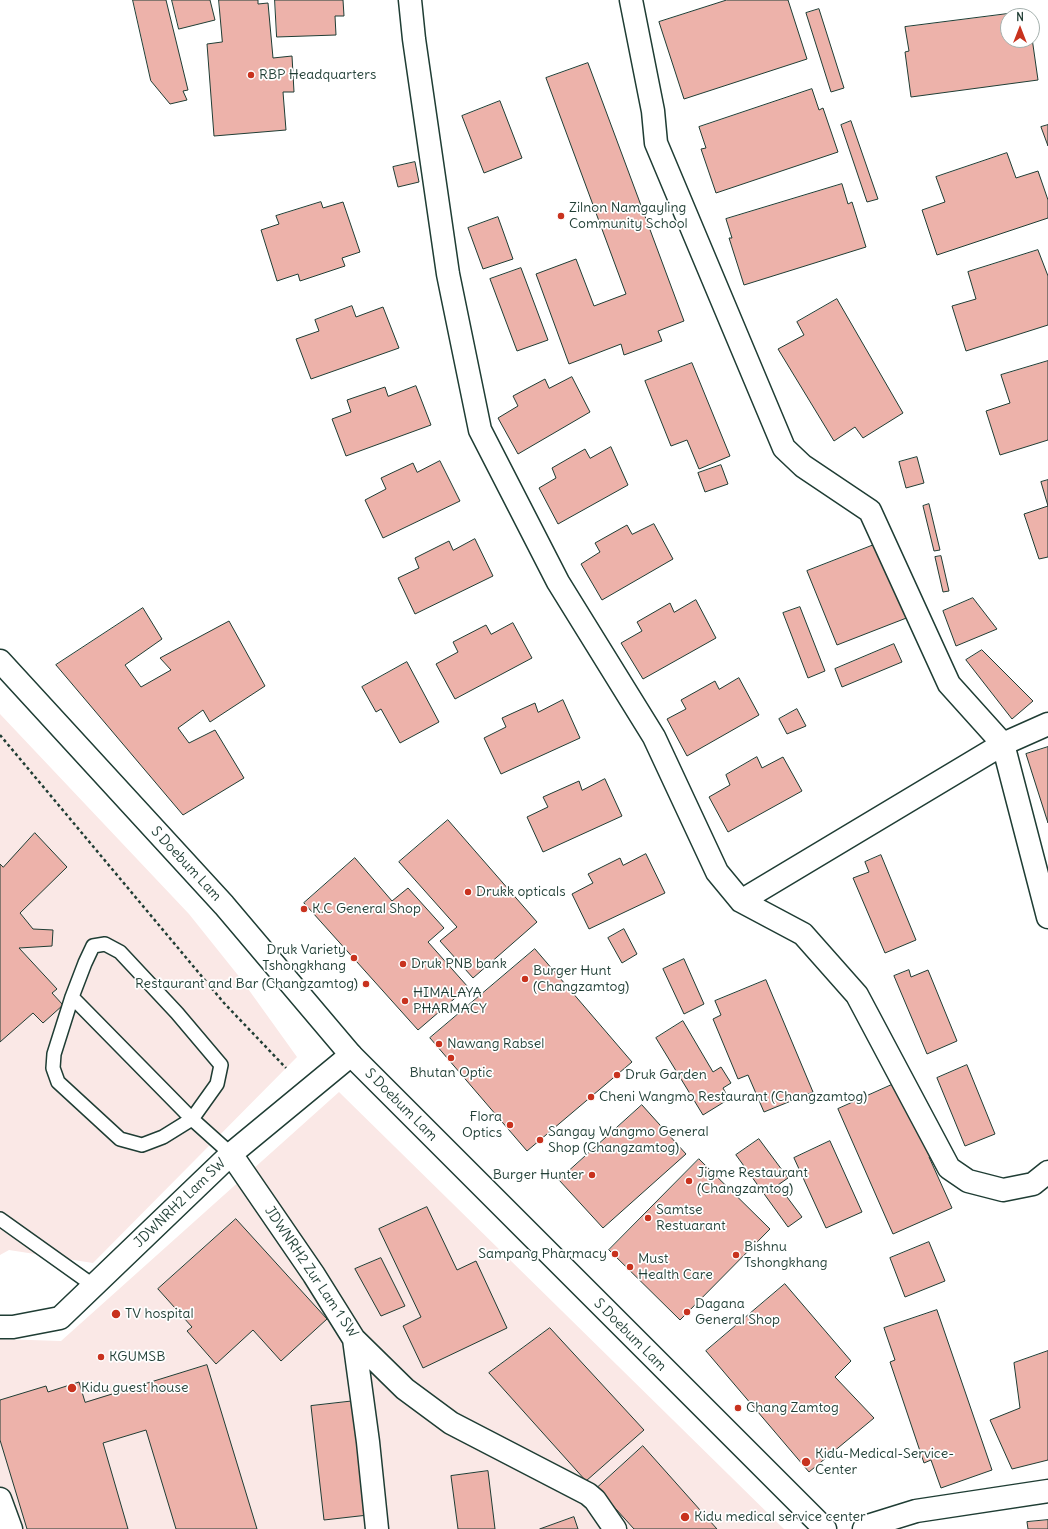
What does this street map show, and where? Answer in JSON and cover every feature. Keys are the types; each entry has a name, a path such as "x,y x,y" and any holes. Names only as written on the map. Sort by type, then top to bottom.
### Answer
{"street":[{"path":"410,0 414,39 448,274 480,430 558,582 654,737 717,872 741,901 803,934 857,995 948,1168 968,1181 1003,1190 1033,1184 1048,1172"},
{"path":"631,0 653,111 656,143 784,448 803,466 870,511 949,684 1003,744 1048,917"},
{"name":"S Doebum Lam","path":"0,661 224,905 351,1055 825,1529"},
{"path":"741,901 1003,744 1048,724"},
{"name":"JDWNRH2 Lam SW","path":"0,1327 13,1327 60,1318 231,1154 351,1055"},
{"name":"JDWNRH2 Zur Lam 1 SW","path":"231,1154 314,1275 354,1339 406,1389 451,1424 588,1494 596,1500 615,1529"},
{"path":"354,1339 368,1442 377,1529"},
{"path":"864,1529 871,1524 916,1511 1048,1491"},
{"path":"0,1499 11,1529"}],"lane":[{"path":"105,944 120,952 177,1013 221,1065 217,1084 192,1119 162,1137 142,1145 134,1143 120,1139 58,1082 53,1068 54,1054 72,997 93,946 105,944"},
{"path":"72,997 192,1119 231,1154"},
{"path":"0,1219 94,1286"}],"path":[{"path":"0,735 224,1003 286,1068"}],"shaded area":[{"path":"0,714 189,914 241,979 297,1057 93,1263 9,1250 0,1255"},
{"path":"339,1092 784,1529 0,1529 0,1339 61,1341"}],"building":[{"path":"133,0 166,0 188,90 183,91 187,100 170,104 151,81"},
{"path":"172,0 210,0 215,20 179,29"},
{"name":"RBP Headquarters","path":"219,0 258,0 258,4 268,3 273,58 292,56 294,92 283,92 286,130 214,136 207,44 222,42"},
{"path":"275,0 343,0 344,16 335,16 336,35 277,37"},
{"path":"727,0 788,0 807,59 684,99 659,22"},
{"path":"819,9 844,88 831,92 806,13"},
{"path":"1000,15 1000,48 1033,48 1038,80 911,97 905,52 909,51 905,27"},
{"path":"588,63 684,321 658,331 662,341 624,355 621,344 569,364 536,274 576,259 594,306 626,294 546,78"},
{"path":"812,89 819,110 823,108 838,152 716,193 701,149 706,148 699,127"},
{"path":"500,101 522,158 484,173 462,116"},
{"path":"851,121 878,199 867,202 841,125"},
{"path":"1048,125 1048,146 1041,127"},
{"path":"1007,153 1016,178 1038,171 1048,200 1048,218 937,255 922,210 945,202 936,177"},
{"path":"415,162 419,182 398,187 393,167"},
{"path":"842,184 848,204 852,202 866,247 744,285 729,238 732,238 726,219"},
{"path":"321,202 323,208 343,202 360,252 342,258 345,266 300,281 298,274 277,281 261,230 279,224 276,216"},
{"path":"498,217 513,259 483,269 468,228"},
{"path":"1038,250 1048,276 1048,325 966,351 952,306 976,299 968,272"},
{"path":"521,268 548,340 517,351 490,279"},
{"path":"837,299 903,413 863,438 855,427 834,441 778,349 804,335 797,322"},
{"path":"352,306 356,317 383,307 399,348 311,379 296,339 319,331 315,320"},
{"path":"1048,361 1048,440 1000,455 986,411 1010,403 1001,375"},
{"path":"692,363 730,456 699,469 687,440 671,446 645,381"},
{"path":"572,377 590,412 518,454 498,418 518,406 513,396 545,379 549,388"},
{"path":"416,386 431,425 346,456 332,419 351,412 347,400 385,387 388,396"},
{"path":"611,447 628,485 558,524 539,488 556,478 552,468 585,449 590,458"},
{"path":"917,457 924,483 906,488 899,462"},
{"path":"440,461 460,501 383,538 365,500 386,489 381,478 413,463 417,472"},
{"path":"721,465 728,484 705,492 698,473"},
{"path":"1048,480 1048,506 1041,482"},
{"path":"929,504 940,550 934,551 923,506"},
{"path":"1048,506 1048,557 1039,559 1024,514"},
{"path":"654,524 673,559 602,600 581,564 600,552 595,543 627,525 632,534"},
{"path":"475,539 493,576 415,614 398,578 419,568 415,558 449,541 453,550"},
{"path":"879,543 909,617 837,645 807,571"},
{"path":"941,556 949,591 943,592 935,557"},
{"path":"973,598 997,629 956,646 943,611"},
{"path":"696,600 716,638 643,679 621,643 642,631 637,622 670,603 674,612"},
{"path":"800,607 825,671 808,678 783,613"},
{"path":"143,608 162,639 125,665 141,687 171,670 160,658 229,621 265,686 210,722 203,710 178,728 189,743 215,730 244,778 183,815 56,665"},
{"path":"513,623 532,658 455,699 436,664 458,652 453,642 486,625 491,634"},
{"path":"894,644 902,662 842,687 835,669"},
{"path":"982,650 1033,701 1012,719 966,660"},
{"path":"407,662 439,722 400,743 381,709 376,712 362,687"},
{"path":"739,678 759,715 687,756 667,719 686,709 681,700 715,681 719,689"},
{"path":"563,700 580,738 501,774 484,738 506,727 502,718 535,703 538,712"},
{"path":"797,709 806,726 787,734 779,719"},
{"path":"1048,747 1048,823 1026,754"},
{"path":"757,757 762,768 783,757 802,791 728,832 709,797 730,785 726,775"},
{"path":"605,779 622,816 543,852 527,817 548,807 543,797 579,781 582,790"},
{"name":"Drukk opticals","path":"448,820 537,922 473,978 440,941 457,927 399,862"},
{"path":"35,833 67,867 20,913 33,929 53,930 52,946 19,948 57,989 52,993 63,1005 43,1023 33,1013 0,1042 0,864 3,867"},
{"path":"646,854 665,893 589,929 572,894 593,883 588,874 620,858 623,865"},
{"path":"881,855 916,940 885,953 853,878 869,872 865,862"},
{"name":"Druk PNB bank","path":"355,858 392,901 408,888 444,928 428,942 468,987 418,1030 304,903"},
{"path":"624,929 637,954 622,963 608,938"},
{"path":"535,949 632,1062 527,1151 430,1038"},
{"path":"684,959 704,1004 684,1014 663,969"},
{"path":"909,970 911,977 928,970 957,1041 927,1054 894,976"},
{"path":"766,980 813,1092 764,1112 748,1075 738,1079 713,1019 721,1015 715,1001"},
{"path":"683,1021 713,1072 721,1067 731,1083 723,1088 729,1099 703,1115 656,1038"},
{"path":"967,1065 995,1134 965,1146 937,1078"},
{"path":"896,1083 919,1135 928,1131 938,1153 929,1157 952,1208 893,1234 838,1109"},
{"path":"642,1105 686,1154 603,1228 559,1180"},
{"path":"759,1139 788,1178 778,1185 802,1217 788,1227 736,1155"},
{"path":"830,1141 862,1212 826,1228 794,1158"},
{"path":"699,1159 770,1229 680,1320 609,1250"},
{"path":"427,1207 457,1270 476,1261 507,1328 423,1368 403,1326 421,1317 379,1229"},
{"path":"236,1219 327,1319 281,1361 253,1330 216,1364 187,1331 192,1327 158,1289"},
{"path":"929,1242 945,1281 905,1297 890,1258"},
{"path":"381,1258 405,1306 381,1316 355,1269"},
{"path":"785,1284 851,1361 835,1377 874,1418 809,1472 706,1351"},
{"path":"937,1310 992,1470 941,1488 931,1460 924,1463 890,1362 895,1360 884,1328"},
{"path":"550,1328 644,1430 586,1481 489,1373"},
{"path":"1048,1351 1048,1460 1012,1469 990,1420 1020,1408 1014,1363"},
{"path":"207,1365 257,1529 176,1529 146,1430 103,1443 128,1529 27,1529 0,1440 0,1400 46,1386 48,1392 79,1382 85,1402"},
{"path":"355,1401 368,1515 324,1520 311,1406"},
{"path":"643,1446 717,1529 634,1529 597,1488"},
{"path":"488,1471 495,1529 458,1529 451,1476"},
{"path":"574,1517 578,1529 540,1529"},
{"path":"1048,1520 1048,1529 1028,1529 1027,1522"}],"place":[{"name":"RBP Headquarters","path":"251,75"},
{"name":"Zilnon Namgayling Community School","path":"561,216"},
{"name":"Drukk opticals","path":"468,892"},
{"name":"K.C General Shop","path":"304,909"},
{"name":"Druk Variety Tshongkhang","path":"354,958"},
{"name":"Druk PNB bank","path":"403,964"},
{"name":"Burger Hunt (Changzamtog)","path":"525,979"},
{"name":"Restaurant and Bar (Changzamtog)","path":"366,984"},
{"name":"HIMALAYA PHARMACY","path":"405,1001"},
{"name":"Nawang Rabsel","path":"439,1044"},
{"name":"Bhutan Optic","path":"451,1058"},
{"name":"Druk Garden","path":"617,1075"},
{"name":"Cheni Wangmo Restaurant (Changzamtog)","path":"591,1097"},
{"name":"Flora Optics","path":"510,1125"},
{"name":"Sangay Wangmo General Shop (Changzamtog)","path":"540,1140"},
{"name":"Burger Hunter","path":"592,1175"},
{"name":"Jigme Restaurant (Changzamtog)","path":"689,1181"},
{"name":"Samtse Restuarant","path":"648,1218"},
{"name":"Sampang Pharmacy","path":"615,1254"},
{"name":"Bishnu Tshongkhang","path":"736,1255"},
{"name":"Must Health Care","path":"630,1267"},
{"name":"Dagana General Shop","path":"687,1312"},
{"name":"TV hospital","path":"116,1314"},
{"name":"KGUMSB","path":"101,1357"},
{"name":"Kidu guest house","path":"72,1388"},
{"name":"Chang Zamtog","path":"738,1408"},
{"name":"Kidu-Medical-Service- Center","path":"806,1462"},
{"name":"Kidu medical service center","path":"685,1517"}]}
